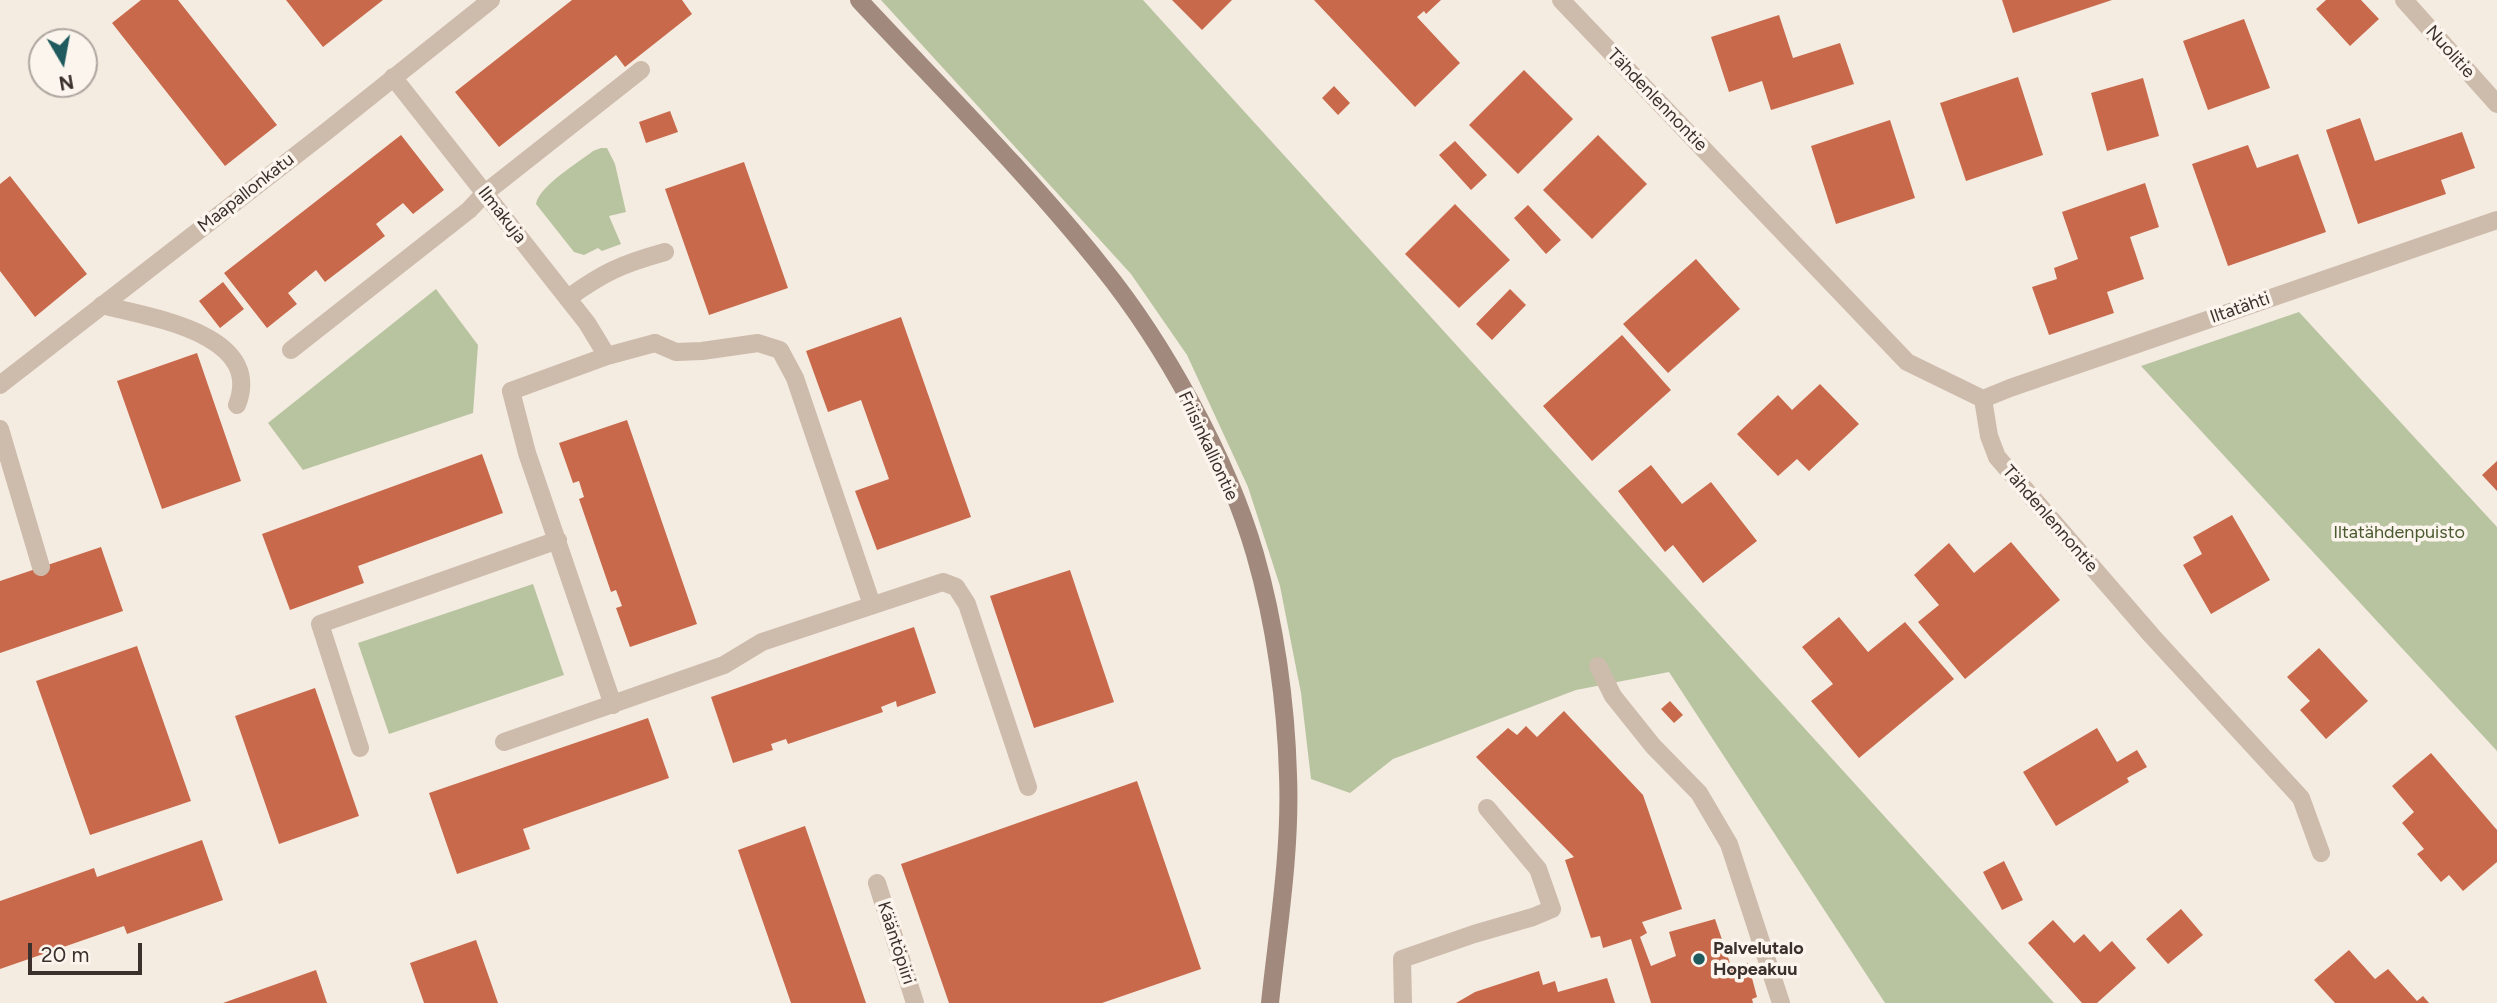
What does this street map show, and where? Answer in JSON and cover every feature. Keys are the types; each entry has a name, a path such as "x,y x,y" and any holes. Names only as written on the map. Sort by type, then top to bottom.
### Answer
{"main road":[{"name":"Friisinkalliontie","path":"859,0 1104,269 1143,324 1182,389 1234,497 1255,554 1273,637 1288,775 1287,844 1270,1003"}],"street":[{"name":"Maapallonkatu","path":"0,385 491,0"},
{"name":"Tähdenlennontie","path":"1561,0 1907,362 1983,399 1989,436 1997,457 2152,636 2301,798 2321,853"},
{"name":"Nuolitie","path":"2404,0 2497,104"},
{"path":"291,350 469,210 485,193 640,70"},
{"name":"Ilmakuja","path":"393,77 568,298 607,356"},
{"name":"Iltatähti","path":"1983,399 2497,220"},
{"path":"568,298 599,276 623,264 665,252"},
{"path":"102,305 204,334 227,352 240,373 242,391 237,405"},
{"path":"613,705 527,453 511,391 607,356 654,343 676,352 758,343 780,350 795,378 872,605"},
{"path":"0,429 41,567"},
{"path":"360,748 320,624 558,540"},
{"path":"504,742 724,665 762,642 943,582 956,587 967,604 1028,787"},
{"path":"1598,666 1613,696 1654,746 1699,793 1729,844 1781,1003"},
{"path":"1403,1003 1402,959 1552,909 1538,869 1487,808"},
{"name":"Kääntöpiiri","path":"877,883 915,1003"}],"green space":[{"path":"881,0 1143,0 2054,1003 1885,1003 1669,672 1576,690 1393,759 1350,793 1311,779 1301,693 1280,586 1248,487 1187,355 1131,274"},
{"path":"601,148 607,148 615,164 626,212 609,216 621,244 602,251 598,248 584,255 574,252 536,204 551,182"},
{"path":"436,289 478,345 473,413 303,470 268,423"},
{"name":"Iltatähdenpuisto","path":"2299,312 2497,527 2497,751 2141,366"},
{"path":"533,584 564,675 389,734 358,643"}],"building":[{"path":"141,0 178,0 277,125 225,166 112,23"},
{"path":"286,0 383,0 323,47"},
{"path":"572,0 682,0 692,14 625,67 616,55 499,147 455,92"},
{"path":"1172,0 1232,0 1202,30"},
{"path":"1314,0 1441,0 1426,14 1424,11 1417,17 1460,63 1415,107"},
{"path":"2002,0 2112,0 2013,33"},
{"path":"2326,0 2361,0 2379,19 2350,46 2316,9"},
{"path":"1779,15 1793,58 1840,43 1854,84 1771,110 1762,81 1729,92 1711,37"},
{"path":"2244,19 2270,88 2208,110 2183,41"},
{"path":"1524,70 1573,119 1518,174 1469,125"},
{"path":"2018,77 2043,155 1966,181 1940,103"},
{"path":"2143,78 2159,136 2107,151 2091,93"},
{"path":"1334,86 1350,103 1338,115 1322,98"},
{"path":"670,111 678,132 646,143 639,122"},
{"path":"2360,118 2375,161 2462,132 2475,168 2441,180 2446,194 2358,224 2326,130"},
{"path":"1890,120 1915,198 1836,224 1811,146"},
{"path":"401,135 444,190 413,214 403,203 376,224 385,236 325,282 316,270 288,293 297,304 267,328 224,273"},
{"path":"1598,135 1647,184 1592,239 1543,190"},
{"path":"1455,141 1487,175 1471,190 1439,155"},
{"path":"2248,145 2257,168 2298,154 2326,232 2228,266 2192,164"},
{"path":"744,162 788,288 709,315 665,189"},
{"path":"10,176 87,274 35,317 0,271 0,184"},
{"path":"2145,183 2159,227 2130,237 2144,279 2107,292 2114,313 2049,335 2032,287 2057,279 2054,268 2078,259 2062,212"},
{"path":"1455,204 1510,260 1459,308 1405,254"},
{"path":"1528,205 1561,240 1546,254 1514,218"},
{"path":"1696,259 1740,309 1668,373 1623,324"},
{"path":"223,282 244,309 220,328 199,301"},
{"path":"1510,289 1526,305 1492,340 1476,324"},
{"path":"901,317 971,517 877,550 855,491 889,479 861,400 828,412 806,351"},
{"path":"1622,335 1671,390 1592,461 1543,406"},
{"path":"197,353 241,481 162,509 117,381"},
{"path":"1820,384 1859,424 1809,471 1797,459 1778,476 1737,434 1778,395 1792,410"},
{"path":"627,420 697,624 630,647 616,608 622,606 616,590 611,592 579,499 584,497 579,481 573,483 559,443"},
{"path":"482,454 503,513 358,566 364,583 290,610 262,534"},
{"path":"2497,461 2497,491 2482,475"},
{"path":"1651,465 1682,504 1711,482 1757,541 1703,583 1673,545 1665,552 1618,491"},
{"path":"2232,515 2270,580 2211,614 2183,565 2202,554 2193,537"},
{"path":"2011,542 2060,600 1965,679 1918,622 1939,605 1914,575 1949,543 1974,573"},
{"path":"101,547 123,611 0,653 0,581"},
{"path":"1070,570 1114,702 1034,728 990,596"},
{"path":"1839,617 1868,652 1905,622 1954,679 1859,758 1811,701 1833,684 1802,647"},
{"path":"914,627 936,693 897,707 896,701 881,707 883,712 788,744 786,739 771,744 773,750 733,763 711,697"},
{"path":"137,646 191,801 90,835 36,681"},
{"path":"2319,648 2368,701 2326,739 2300,710 2310,701 2287,677"},
{"path":"315,688 359,816 279,844 235,716"},
{"path":"1670,701 1683,715 1674,723 1661,709"},
{"path":"1564,711 1643,795 1682,909 1642,922 1647,933 1640,937 1651,966 1676,956 1669,932 1715,919 1732,969 1748,963 1757,997 1752,999 1753,1003 1651,1003 1631,939 1603,948 1600,936 1591,938 1565,860 1574,857 1476,757 1508,728 1517,735 1526,726 1537,737"},
{"path":"648,718 669,778 523,829 530,849 457,874 429,793"},
{"path":"2097,728 2117,762 2137,750 2147,767 2127,778 2129,782 2056,826 2023,772"},
{"path":"2431,753 2497,830 2497,862 2463,891 2449,875 2441,882 2417,854 2424,849 2402,823 2414,812 2392,786"},
{"path":"1137,781 1201,969 1102,1003 949,1003 901,864"},
{"path":"805,826 866,1003 791,1003 738,850"},
{"path":"202,840 223,900 127,934 124,926 0,969 0,901 94,868 97,877"},
{"path":"2004,861 2023,900 2002,910 1983,872"},
{"path":"2181,909 2203,935 2168,964 2146,939"},
{"path":"2053,920 2074,943 2084,934 2100,952 2112,941 2136,968 2097,1003 2082,1003 2028,943"},
{"path":"476,940 498,1003 424,1003 410,963"},
{"path":"2349,950 2375,979 2388,969 2417,1001 2423,996 2429,1003 2335,1003 2314,980"},
{"path":"316,970 327,1003 223,1003"},
{"path":"1539,971 1543,985 1555,981 1558,992 1607,978 1615,1003 1456,1003 1475,992"}],"place":[{"name":"Palvelutalo Hopeakuu","path":"1699,959"}]}
